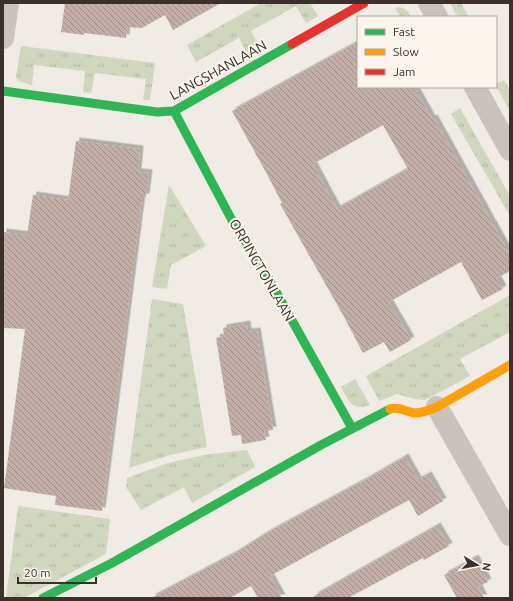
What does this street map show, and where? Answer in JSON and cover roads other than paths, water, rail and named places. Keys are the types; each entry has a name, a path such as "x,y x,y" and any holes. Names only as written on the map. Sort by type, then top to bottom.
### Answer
{"street":[{"path":"3,38 8,3"},
{"name":"LANGSHANLAAN","path":"3,91 157,112 174,112 364,3"},
{"path":"429,3 436,16"},
{"path":"476,88 510,150"},
{"name":"ORPINGTONLAAN","path":"174,112 234,224 265,272 352,428"},
{"path":"43,598 112,563 352,428 393,408 407,410 414,413 424,412 437,407 510,365"},
{"path":"437,407 510,535"}]}
